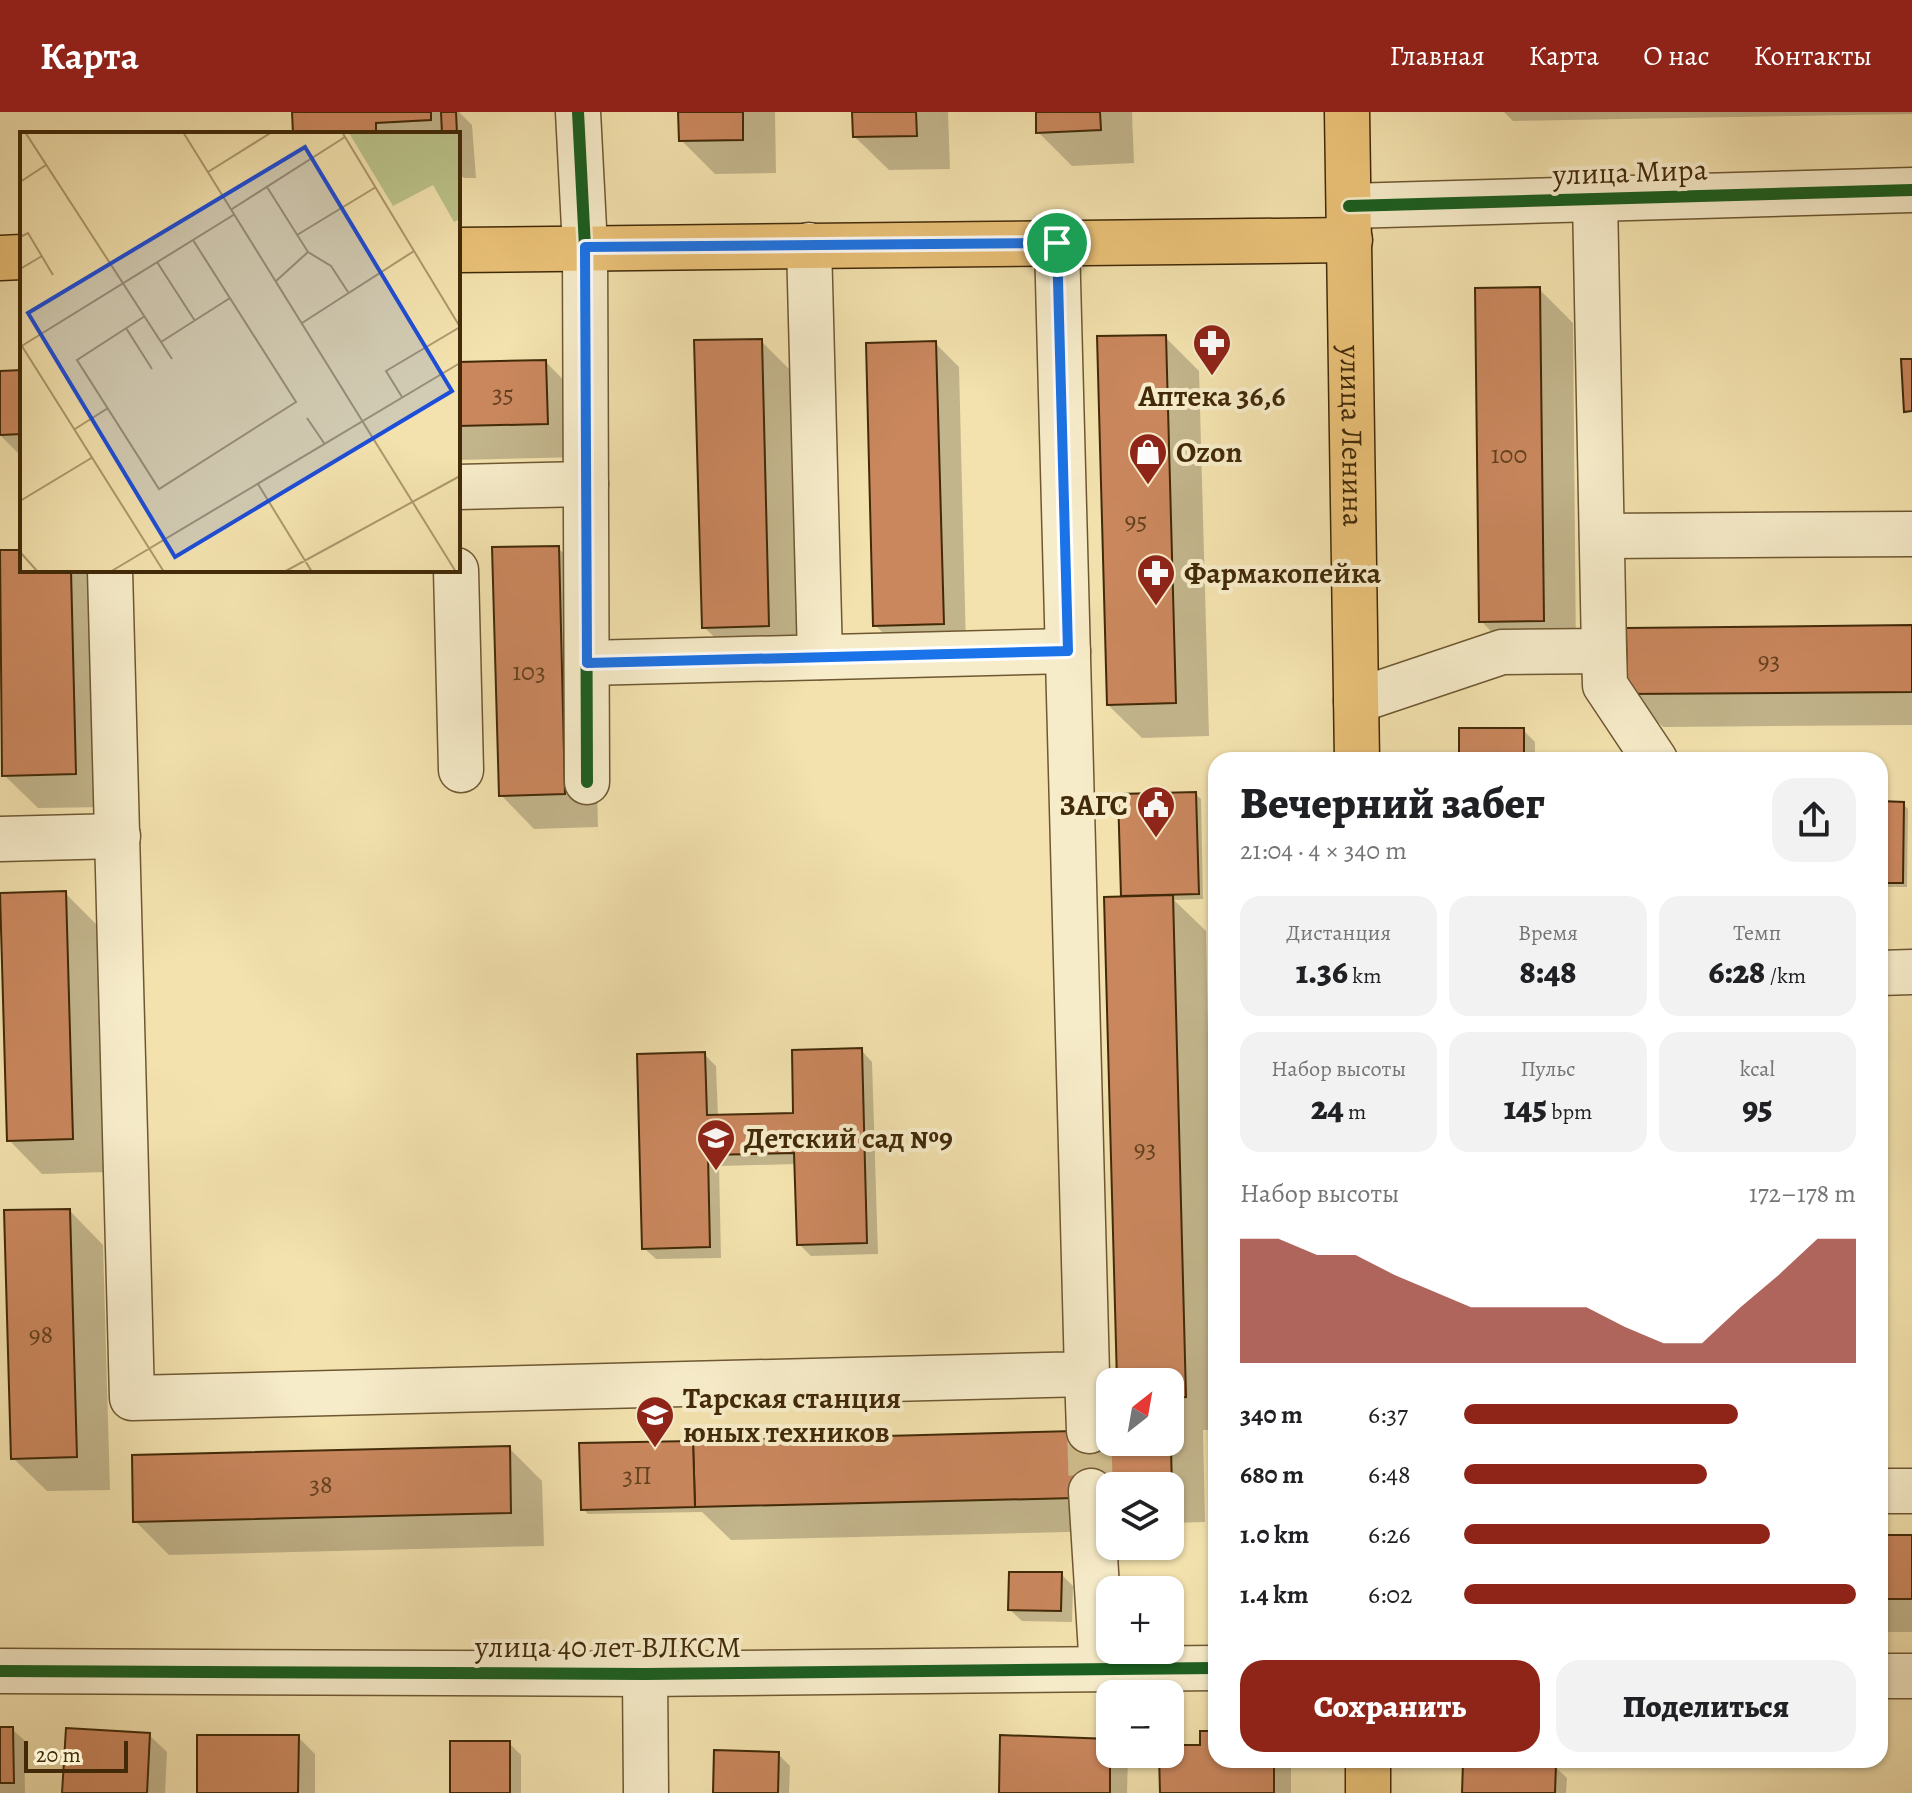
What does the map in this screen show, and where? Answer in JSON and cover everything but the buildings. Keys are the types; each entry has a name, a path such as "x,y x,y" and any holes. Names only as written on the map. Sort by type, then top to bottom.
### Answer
{"main road":[{"name":"улица Ленина","path":"1347,112 1357,752"},
{"name":"улица Мира","path":"460,250 1057,243 1350,223"},
{"path":"0,258 20,257"},
{"path":"1368,1768 1368,1793"}],"street":[{"path":"578,112 585,247 587,782"},
{"name":"улица Мира","path":"1350,223 1595,199 1912,190"},
{"path":"1595,199 1605,685 1650,752"},
{"path":"1057,243 1089,1431"},
{"path":"809,245 820,657"},
{"path":"460,487 586,484"},
{"path":"1602,536 1912,534"},
{"path":"110,572 132,1398 1087,1374"},
{"path":"456,572 461,770"},
{"path":"587,663 1068,651"},
{"path":"1356,701 1502,652 1604,651"},
{"path":"0,839 118,836"},
{"path":"1888,973 1912,972"},
{"path":"1091,1491 1102,1669"},
{"path":"1888,1491 1912,1491"},
{"name":"улица 40 лет ВЛКСМ","path":"0,1671 645,1674 1208,1668"},
{"path":"645,1674 646,1793"},
{"path":"1888,1676 1912,1676"}],"tunnel":[{"path":"1089,1431 1091,1491"}],"cycle path":[{"path":"578,112 585,247 587,782"},
{"path":"1349,206 1912,190"},
{"path":"0,1671 645,1674 1208,1668"}],"place":[{"name":"Аптека 36,6","path":"1212,377"},
{"name":"Ozon","path":"1148,486"},
{"name":"Фармакопейка","path":"1156,607"},
{"name":"ЗАГС","path":"1156,839"},
{"name":"Детский сад №9","path":"716,1172"},
{"name":"Тарская станция юных техников","path":"655,1449"}],"route":[{"path":"1057,243 1068,651 587,663 585,247 1057,243"}]}
